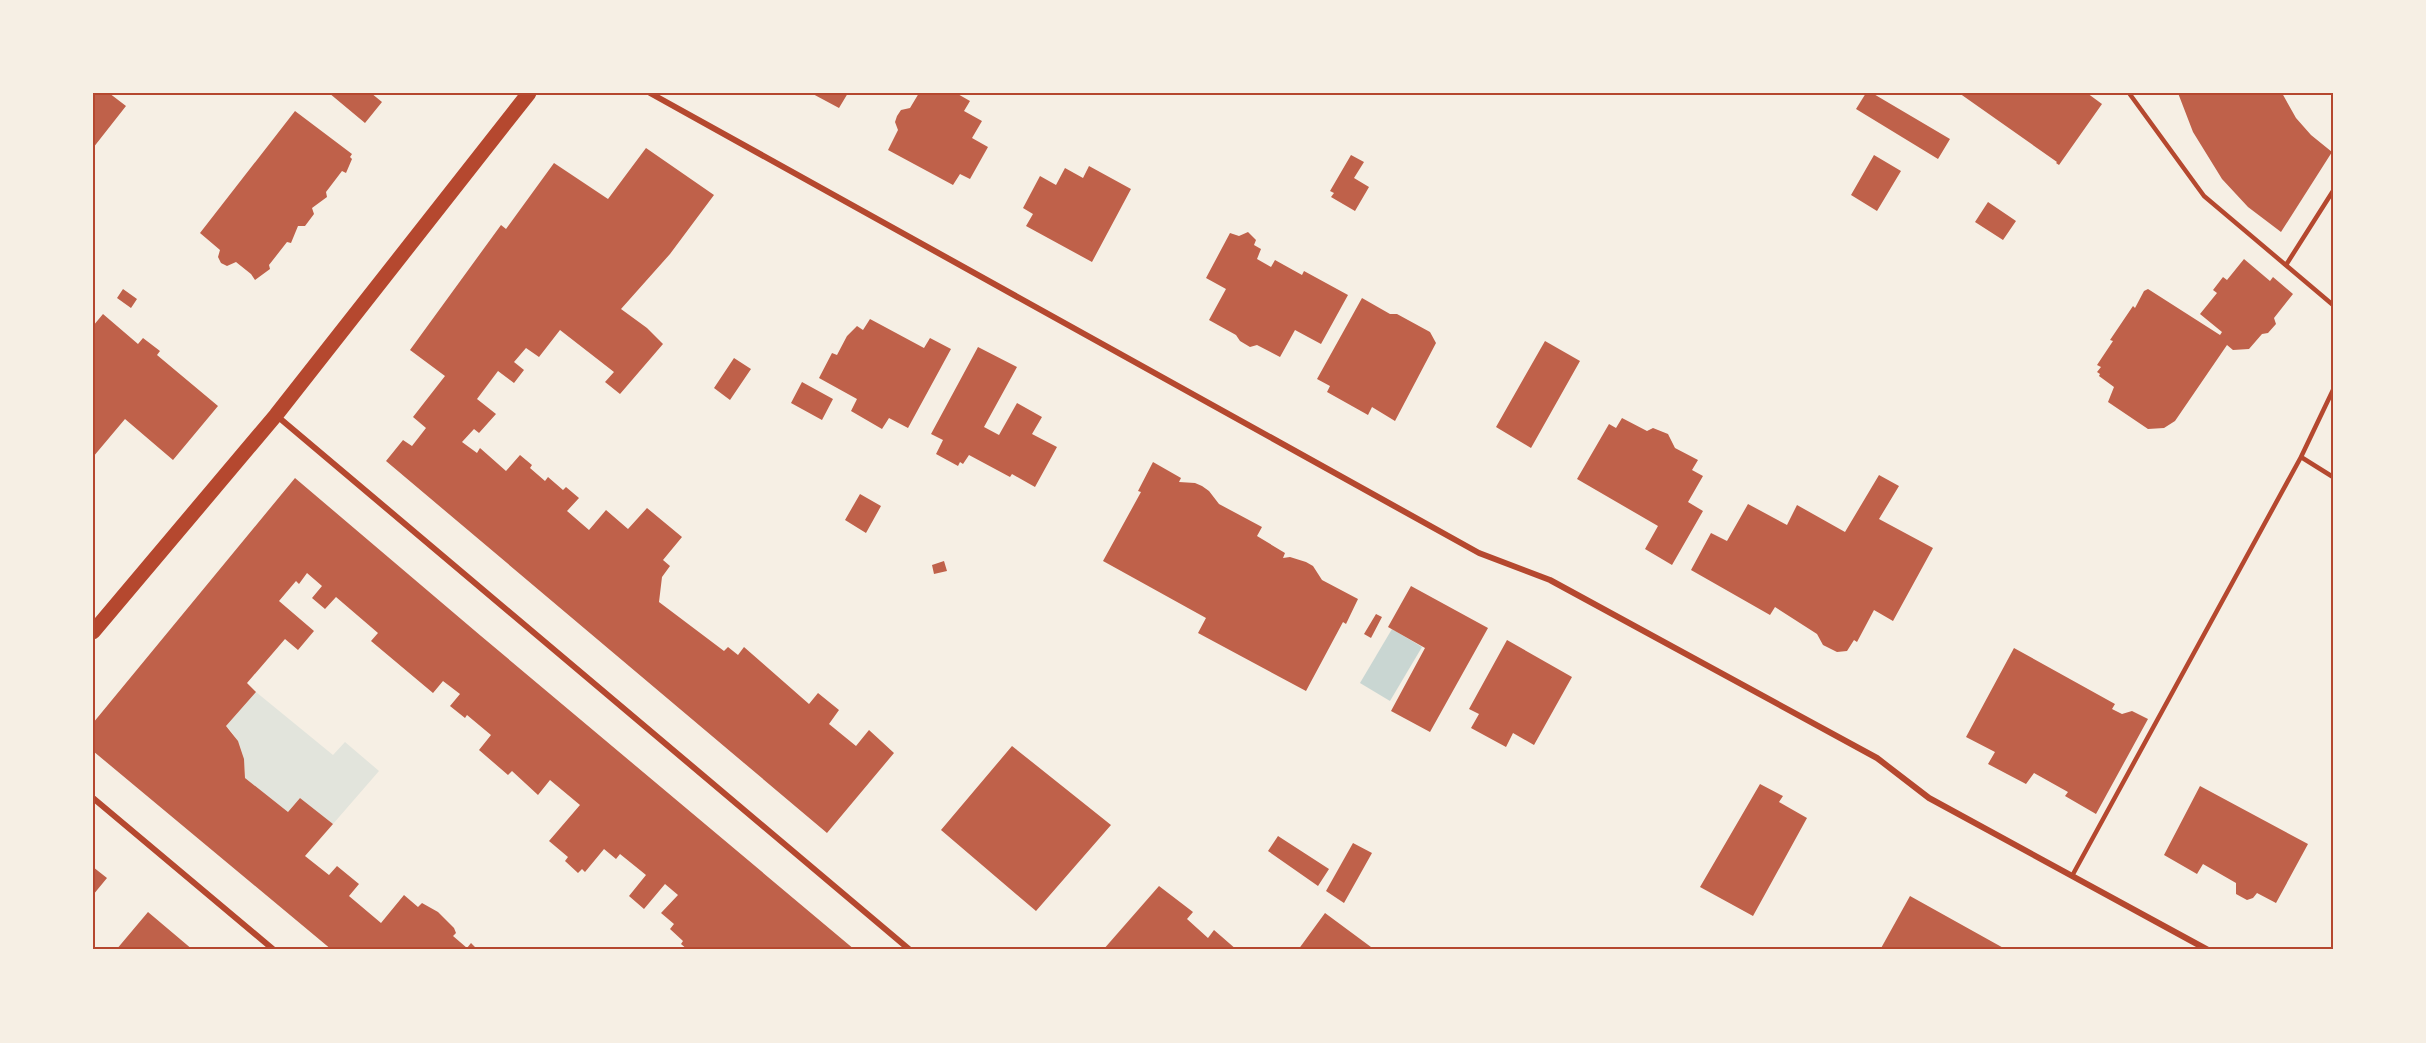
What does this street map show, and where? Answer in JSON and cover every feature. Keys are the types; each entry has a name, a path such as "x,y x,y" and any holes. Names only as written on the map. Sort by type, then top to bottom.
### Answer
{"main road":[{"path":"93,632 276,415 529,93"}],"street":[{"path":"650,93 1479,553 1550,580 1877,758 1929,798 2208,950"},
{"path":"276,415 910,950"},
{"path":"93,798 274,950"}],"lane":[{"path":"2129,93 2204,196 2333,305"},
{"path":"2286,265 2333,191"},
{"path":"2072,876 2301,457 2333,390"},
{"path":"2301,457 2333,477"}],"shaded area":[{"path":"1392,629 1422,647 1390,701 1360,683"},
{"path":"256,692 333,755 345,742 379,771 333,824 300,798 288,812 245,778 241,750 235,737 226,726"}],"building":[{"path":"93,93 109,93 126,106 93,148"},
{"path":"329,93 371,93 382,102 365,123"},
{"path":"811,93 848,93 839,108"},
{"path":"919,93 956,93 970,101 964,111 982,121 972,138 988,147 970,179 960,174 953,185 888,150 898,130 895,122 897,116 901,110 910,108"},
{"path":"1866,93 1872,93 1950,139 1938,159 1856,109"},
{"path":"1959,93 2087,93 2102,104 2059,165"},
{"path":"2178,93 2282,93 2296,118 2311,135 2332,152 2281,232 2248,207 2222,179 2193,132"},
{"path":"295,111 352,154 350,157 352,159 346,173 342,171 326,192 327,197 312,208 314,214 305,226 298,226 291,243 287,242 269,265 270,269 255,280 236,262 227,266 221,263 218,257 220,250 200,233"},
{"path":"646,148 714,195 670,254 621,309 647,328 663,344 620,394 605,382 614,372 560,330 539,357 526,348 514,362 524,370 514,383 498,371 477,399 496,414 479,433 474,429 462,442 477,453 480,448 506,471 520,455 532,465 530,468 545,481 548,477 563,490 566,487 579,498 567,511 589,530 606,510 628,529 647,508 682,537 663,560 670,566 662,577 659,602 724,651 728,647 738,655 744,647 809,704 818,693 839,710 829,724 856,746 869,730 894,753 827,833 386,461 403,440 412,446 426,428 413,417 445,376 410,350 501,225 506,229 554,163 608,199"},
{"path":"1351,155 1364,162 1354,178 1369,187 1355,211 1331,197 1334,193 1330,191"},
{"path":"1874,155 1901,171 1877,211 1851,195"},
{"path":"1089,166 1131,189 1092,262 1026,226 1033,214 1023,208 1040,176 1056,185 1065,168 1083,178"},
{"path":"1988,202 2016,221 2003,240 1975,222"},
{"path":"1248,232 1256,240 1254,245 1261,249 1257,259 1271,267 1275,260 1302,275 1304,271 1348,295 1321,344 1295,330 1280,357 1257,345 1250,347 1240,341 1236,335 1209,320 1226,289 1206,278 1230,233 1239,236"},
{"path":"2244,259 2270,281 2273,277 2293,294 2274,318 2276,324 2268,333 2262,334 2249,349 2233,350 2227,345 2175,421 2164,428 2148,429 2108,402 2114,387 2099,376 2097,372 2101,367 2097,365 2113,341 2110,340 2133,306 2135,308 2144,291 2148,289 2220,335 2222,332 2200,314 2217,293 2213,290 2223,277 2227,280"},
{"path":"123,289 137,299 131,308 117,298"},
{"path":"1362,298 1430,332 1436,343 1395,421 1372,407 1368,415 1327,392 1330,386 1317,379"},
{"path":"103,314 138,344 143,338 160,351 157,355 218,406 173,460 125,419 93,457 93,326"},
{"path":"870,319 924,348 930,338 951,349 908,428 889,418 882,429 851,411 857,399 819,378 832,353 837,355 847,336 857,326 863,330"},
{"path":"1545,341 1580,361 1531,448 1496,427"},
{"path":"978,347 1017,367 984,427 999,435 1017,403 1042,417 1032,434 1057,447 1035,487 1012,474 1010,477 969,455 963,464 960,462 958,466 936,454 943,440 931,434"},
{"path":"734,358 751,369 730,400 714,388"},
{"path":"802,382 833,399 822,420 791,403"},
{"path":"1622,418 1647,431 1653,428 1668,434 1675,448 1698,460 1692,470 1703,476 1688,502 1703,511 1672,565 1645,549 1658,526 1577,479 1609,424 1616,428"},
{"path":"1153,462 1181,478 1179,482 1202,486 1219,504 1262,527 1257,536 1285,553 1283,558 1290,557 1306,562 1313,566 1322,580 1358,599 1346,624 1343,622 1306,691 1198,633 1206,618 1103,561 1141,492 1138,491"},
{"path":"1879,475 1899,486 1879,519 1933,548 1893,621 1874,610 1857,642 1854,640 1847,651 1837,652 1823,645 1817,634 1775,607 1770,615 1691,570 1711,533 1727,541 1748,504 1787,525 1797,505 1845,532"},
{"path":"295,478 855,950 688,950 681,944 683,941 670,929 674,924 661,913 678,895 665,884 644,909 629,896 646,875 620,854 616,859 604,849 585,872 582,869 578,873 565,861 568,857 549,841 580,805 550,780 538,795 512,771 508,775 479,750 491,735 467,715 465,718 450,706 460,694 443,681 433,693 371,641 378,633 336,597 325,609 312,598 322,586 307,573 299,584 296,581 279,601 314,631 298,650 285,639 247,683 256,692 226,726 238,741 244,759 245,778 288,812 300,798 333,824 305,856 329,875 337,866 359,884 349,896 381,923 404,895 418,907 422,903 438,912 454,928 456,933 453,936 467,948 471,943 478,950 332,950 93,751 93,723"},
{"path":"860,494 881,506 866,533 845,520"},
{"path":"944,561 947,571 934,574 932,565"},
{"path":"1411,586 1488,628 1430,732 1391,711 1425,648 1388,627"},
{"path":"1376,614 1382,617 1371,638 1364,634"},
{"path":"1507,640 1572,677 1534,745 1513,733 1506,747 1471,728 1479,714 1469,709"},
{"path":"2014,648 2115,704 2112,709 2122,714 2132,711 2148,719 2096,814 2065,796 2068,792 2034,773 2026,784 1988,764 1995,752 1966,737"},
{"path":"1012,746 1111,825 1036,911 941,830"},
{"path":"1760,784 1783,796 1779,802 1807,818 1753,916 1700,887"},
{"path":"2200,786 2308,844 2276,903 2257,893 2253,898 2247,900 2236,894 2236,883 2203,864 2197,874 2164,855"},
{"path":"1278,836 1329,869 1318,886 1268,851"},
{"path":"1353,843 1372,853 1344,903 1326,891"},
{"path":"93,867 107,878 93,895"},
{"path":"1159,886 1193,912 1187,919 1208,938 1214,930 1237,950 1103,950"},
{"path":"1910,896 2007,950 1880,950"},
{"path":"148,912 193,950 116,950"},
{"path":"1325,913 1375,950 1298,950"}]}
